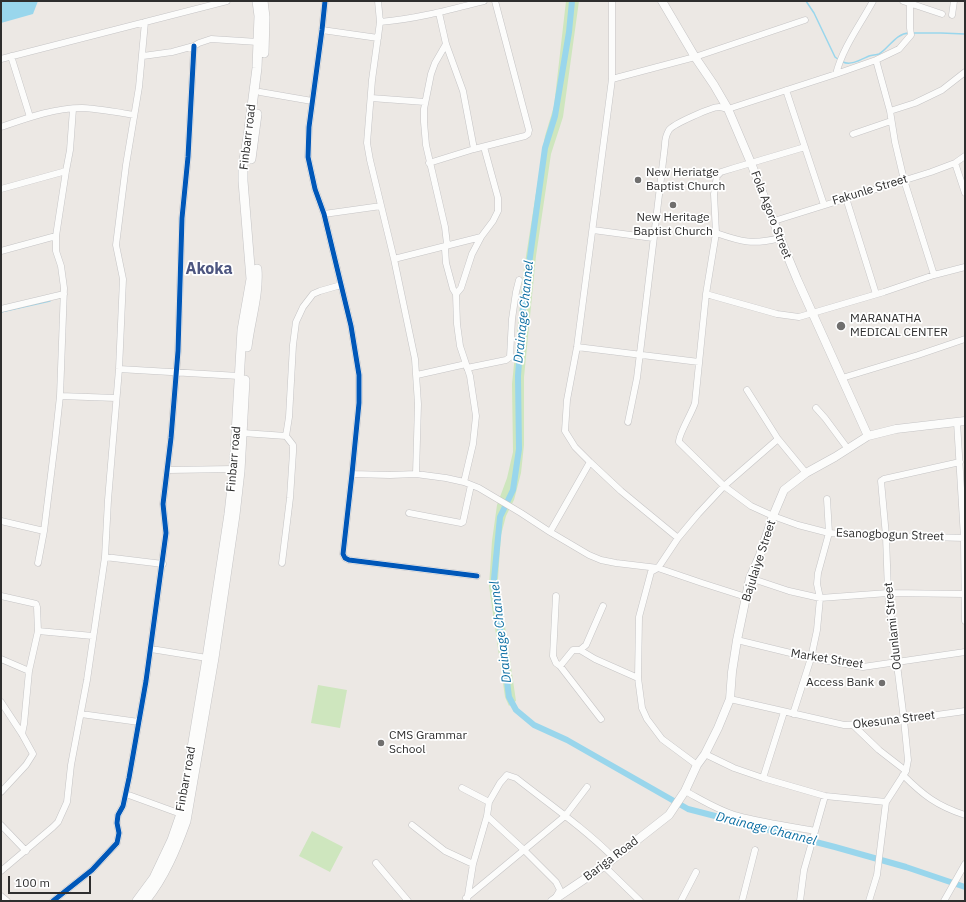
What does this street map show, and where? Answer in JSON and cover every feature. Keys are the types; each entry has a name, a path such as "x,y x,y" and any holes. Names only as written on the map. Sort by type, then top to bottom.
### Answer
{"main road":[{"name":"Finbarr road","path":"145,901 159,882 178,843 186,821 214,658 232,515 242,330 251,279 243,164 257,68 261,3"},
{"name":"Finbarr road","path":"137,901 154,878 172,840 181,814 240,471 249,332 258,279 249,166 254,139 264,52 261,3"}],"street":[{"path":"1,59 227,1"},
{"path":"325,1 309,127 308,157 315,189 324,214 341,285 356,352 359,375 359,403 343,554 345,558 349,560 477,576"},
{"path":"378,1 380,22 370,98 367,143 415,359 417,375 418,428 416,474"},
{"path":"380,22 403,20 439,13 484,1"},
{"path":"430,163 528,134 529,130 495,1"},
{"path":"612,1 612,79 577,347 567,400 565,432 575,447 590,462 678,538"},
{"name":"Fola Agoro Street","path":"662,1 728,109 812,314 868,436"},
{"path":"836,74 839,62 873,1"},
{"path":"903,1 942,14"},
{"path":"952,15 954,1"},
{"path":"628,422 640,355 664,145 669,130 674,125 718,107 728,109 836,74 876,60 900,49 911,35 910,4"},
{"path":"439,13 446,44 463,90 474,149"},
{"path":"612,79 695,56 805,20"},
{"path":"1,871 58,822 67,802 71,765 94,636 105,557 108,500 119,369 123,279 116,245 126,165 143,56 145,22"},
{"path":"322,30 378,38"},
{"path":"143,56 172,52 194,46 199,42 211,39 258,42"},
{"path":"446,44 435,63 425,102 424,122 426,145 445,227 447,244 445,249 446,263 453,289 456,294 457,324 460,346 474,396 476,416 473,444 464,482"},
{"path":"53,901 92,870 117,843 119,833 117,823 118,815 126,794 139,722 163,564 166,524 163,504 168,470 176,373 182,218 188,157 194,46"},
{"path":"10,56 30,117"},
{"path":"876,60 890,111 904,180 934,275"},
{"path":"890,111 916,103 942,90 965,72"},
{"path":"786,90 824,204"},
{"path":"260,92 312,101"},
{"path":"370,98 425,102"},
{"path":"1,126 30,117 73,109 99,110 134,115"},
{"path":"38,563 44,531 60,396 64,294 61,266 56,251 56,236 70,150 73,109"},
{"path":"853,134 891,121"},
{"path":"456,294 461,288 472,254 481,237 493,221 498,206 498,198 484,147"},
{"path":"577,347 699,362 706,294 716,233 714,194 717,176 721,172 805,147"},
{"name":"Fakunle Street","path":"774,221 955,163 965,156"},
{"path":"955,163 965,194"},
{"path":"1,189 66,171"},
{"path":"846,198 876,294"},
{"path":"324,214 381,206"},
{"path":"593,230 653,238"},
{"path":"716,233 751,243 780,238"},
{"path":"1,251 56,236"},
{"path":"394,259 447,244 481,237"},
{"path":"706,294 787,316 798,317 812,314 934,275 965,267"},
{"path":"417,375 506,360 510,357 512,319 519,280"},
{"path":"286,436 289,417 293,345 296,322 303,307 313,294 320,290 341,285"},
{"path":"1,309 64,294"},
{"path":"842,378 965,339"},
{"name":"Esanogbogun Street","path":"699,362 695,403 691,415 678,440 724,486 751,506 798,525 829,532 856,535 965,538"},
{"path":"119,369 239,376"},
{"path":"747,390 778,439 806,473"},
{"path":"60,396 116,398"},
{"path":"816,408 848,449"},
{"path":"961,422 960,462 963,480 965,538 965,621"},
{"name":"Bajulaiye Street","path":"669,815 683,793 697,765 705,754 730,699 737,640 750,578 784,490 806,473 868,436 896,429 961,422"},
{"path":"243,433 286,436 291,441 293,452 290,498 282,563"},
{"path":"697,765 662,738 647,719 642,708 638,678 639,616 651,572 658,568 678,538 724,486 778,439"},
{"path":"550,532 590,462"},
{"name":"Odunlami Street","path":"904,773 908,760 888,593 886,536 881,481 884,479 960,462"},
{"path":"168,470 234,469"},
{"path":"352,474 416,474 464,482 479,488 502,501 583,552 601,560 658,568 746,596"},
{"path":"409,513 461,523 463,522 471,486"},
{"path":"793,714 812,658 817,630 820,598 817,584 818,574 829,532 827,499"},
{"path":"1,521 44,531"},
{"path":"105,557 163,564"},
{"path":"750,578 789,591 820,598 888,593 965,594"},
{"path":"1,596 36,604 37,607 38,631 29,672 22,734"},
{"path":"556,596 553,656 556,663 560,666 601,719"},
{"path":"580,650 589,640 603,606"},
{"path":"38,631 94,636"},
{"name":"Market Street","path":"737,640 812,658 863,667 965,652"},
{"path":"151,649 207,658"},
{"path":"560,666 573,650 580,650 595,659 638,678"},
{"path":"1,659 29,672"},
{"name":"Okesuna Street","path":"730,699 830,723 853,725 904,720 965,711"},
{"path":"1,702 32,751 32,757 19,774 1,792"},
{"path":"763,778 784,712"},
{"path":"81,714 139,722"},
{"path":"853,725 904,773 921,794 940,805 965,815"},
{"path":"705,754 734,768 825,796 886,802"},
{"path":"869,901 877,875 886,802 904,773"},
{"path":"467,899 473,864 487,816 489,802 500,783 507,775 516,778 594,838 614,858"},
{"path":"467,899 565,816 587,787"},
{"path":"462,788 489,802"},
{"path":"683,793 737,816 815,834"},
{"path":"126,794 181,814"},
{"path":"800,901 804,870 825,796"},
{"name":"Bariga Road","path":"555,900 604,866 669,815"},
{"path":"487,816 556,882 560,890 555,900"},
{"path":"412,825 445,851 473,864"},
{"path":"1,826 26,851"},
{"path":"742,901 755,850"},
{"path":"376,863 408,901"},
{"path":"944,901 965,864"},
{"path":"604,866 640,901"},
{"path":"681,901 696,872"},
{"path":"1,896 7,901"}],"green space":[{"path":"566,1 579,1 563,117 551,154 536,256 524,377 524,445 521,473 514,500 506,516 501,535 498,579 516,701 509,706 505,697 489,586 492,541 497,505 507,478 513,452 512,384 523,275 545,136 554,106"},
{"path":"318,685 347,690 340,728 311,723"},
{"path":"312,831 343,847 330,872 299,856"}],"water":[{"path":"1,1 38,1 33,14 1,23"}],"waterway":[{"name":"Drainage Channel","path":"572,1 569,32 555,116 545,148 523,308 518,376 519,449 513,490 500,517 494,579 509,697 516,710 534,725 567,740 688,809 835,847 906,867 965,887"},
{"path":"806,1 814,13 835,57 839,60"},
{"path":"843,62 853,63 869,56 879,54 900,35 909,33"},
{"path":"913,33 965,34"},
{"path":"1,312 50,301"}],"cycle path":[{"path":"325,1 309,127 308,157 315,189 324,214 351,326 359,375 359,403 343,554 345,558 349,560 477,576"},
{"path":"53,901 92,870 117,843 119,833 117,823 118,815 123,806 129,778 146,681 166,533 163,504 171,438 178,351 182,218 188,157 194,46"}],"place":[{"name":"New Heriatge Baptist Church","path":"638,180"},
{"name":"New Heritage Baptist Church","path":"673,205"},
{"name":"MARANATHA MEDICAL CENTER","path":"841,326"},
{"name":"Access Bank","path":"882,683"},
{"name":"CMS Grammar School","path":"381,743"}],"district":[{"name":"Akoka","path":"209,269"}]}
